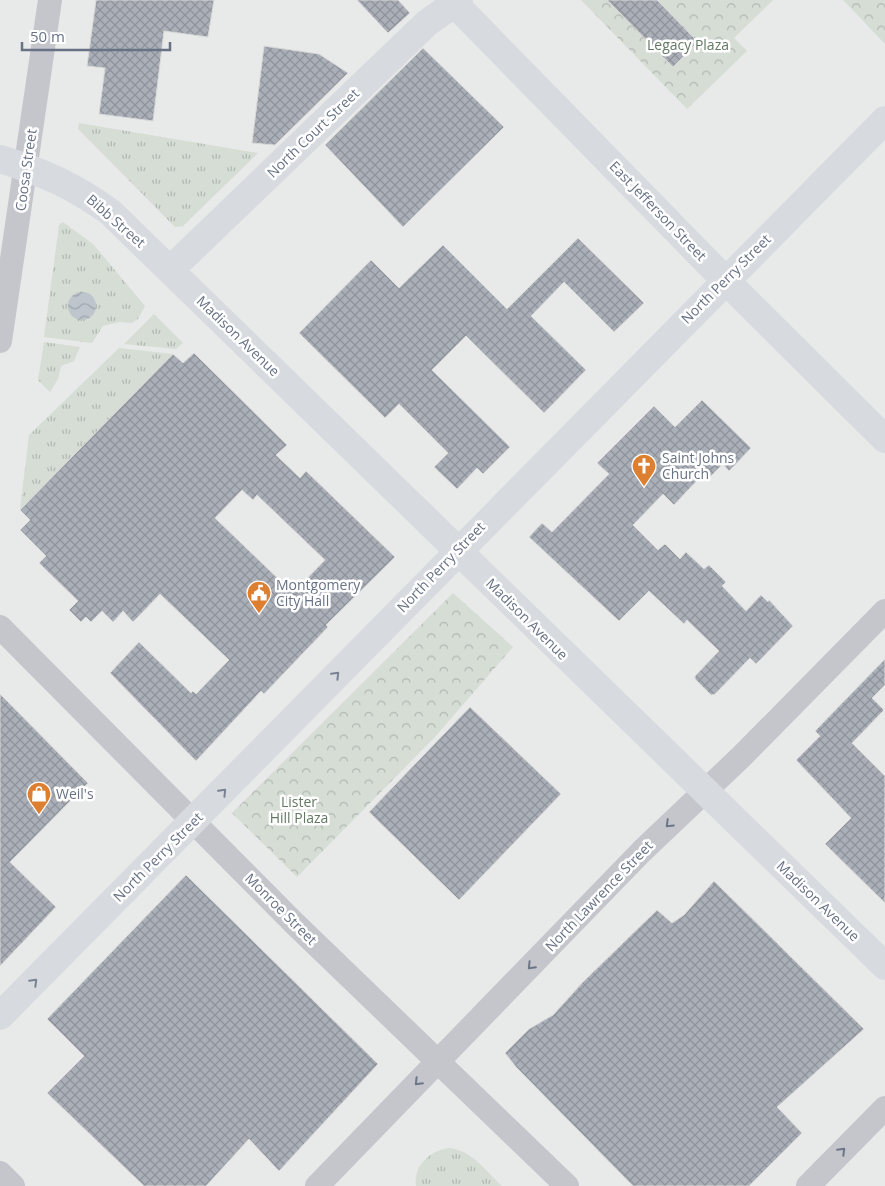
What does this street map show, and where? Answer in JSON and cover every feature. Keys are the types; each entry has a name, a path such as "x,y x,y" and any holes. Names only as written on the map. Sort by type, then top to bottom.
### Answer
{"main road":[{"name":"North Court Street","path":"170,270 427,22 455,1"},
{"name":"East Jefferson Street","path":"455,1 725,280 885,439"},
{"name":"North Perry Street","path":"0,1016 194,821 458,550 885,120"},
{"name":"Bibb Street","path":"0,159 27,167 80,190 110,212 170,270"},
{"name":"Madison Avenue","path":"170,270 458,550 552,645 885,966"}],"street":[{"name":"Coosa Street","path":"0,341 50,0"},
{"name":"North Lawrence Street","path":"317,1186 642,851 705,791 885,611"},
{"name":"Monroe Street","path":"0,627 295,924 566,1186"},
{"path":"808,1186 885,1108"},
{"path":"0,1173 13,1186"}],"shaded area":[{"path":"0,0 885,0 885,1186 0,1186"}],"green space":[{"name":"Legacy Plaza","path":"581,0 773,0 734,38 747,51 687,109"},
{"path":"843,0 885,0 885,44"},
{"path":"79,123 258,153 183,226 175,227 78,129"},
{"path":"63,222 93,244 145,306 138,319 132,323 119,322 103,326 92,343 44,337 59,225"},
{"path":"154,314 183,343 176,349 124,344"},
{"path":"44,342 80,347 74,361 61,366 58,379 50,392 38,380"},
{"path":"119,348 173,354 20,510 29,435"},
{"name":"Lister Hill Plaza","path":"453,593 513,647 434,738 297,877 232,813"},
{"path":"450,1148 472,1157 502,1186 416,1186 417,1171 420,1165 430,1155"}],"water":[{"path":"82,292 92,296 96,306 92,316 82,320 72,316 68,306 72,296"}],"building":[{"path":"96,0 214,0 208,37 164,31 153,121 99,114 105,68 87,66"},
{"path":"357,0 398,0 410,13 388,33"},
{"path":"607,0 657,0 698,42 673,67"},
{"path":"264,46 319,54 348,73 275,145 252,143"},
{"path":"423,48 504,127 403,227 325,145"},
{"path":"578,238 644,303 614,332 564,282 531,316 586,370 544,413 466,336 432,370 510,447 483,474 477,468 457,489 434,467 448,453 399,404 385,418 299,333 371,260 399,288 443,245 507,309"},
{"path":"194,353 287,445 276,455 300,478 306,471 395,557 326,625 328,627 264,694 261,691 196,761 110,673 139,642 191,693 193,691 196,694 229,660 160,594 133,622 123,611 113,622 102,611 91,622 86,617 81,622 69,610 78,601 39,563 46,556 20,530 30,520 20,510 173,354 183,363","holes":["242,490 253,500 257,495 325,560 293,593 215,518"]},
{"path":"702,400 751,448 729,471 723,464 707,480 702,475 674,505 663,494 633,525 658,550 665,544 680,559 686,552 704,569 709,565 726,582 722,586 746,611 761,595 768,602 769,600 793,626 756,664 750,658 715,694 711,695 695,679 695,676 719,651 687,620 684,624 649,591 619,621 529,537 542,523 552,532 609,474 597,463 654,406 675,427"},
{"path":"885,659 885,685 872,698 884,710 852,743 885,776 885,903 825,844 851,818 796,760 820,736 815,731"},
{"path":"0,694 88,783 10,862 56,907 0,966"},
{"path":"470,707 561,794 459,900 369,812"},
{"path":"186,875 378,1064 279,1171 249,1139 206,1186 144,1186 47,1093 84,1056 47,1019"},
{"path":"714,881 864,1029 777,1107 802,1133 749,1186 633,1186 516,1067 505,1053 529,1029 553,1015 583,982 657,910 672,923 684,915"}],"place":[{"name":"Saint Johns Church","path":"644,487"},
{"name":"Montgomery City Hall","path":"259,614"},
{"name":"Weil's","path":"39,815"}]}
